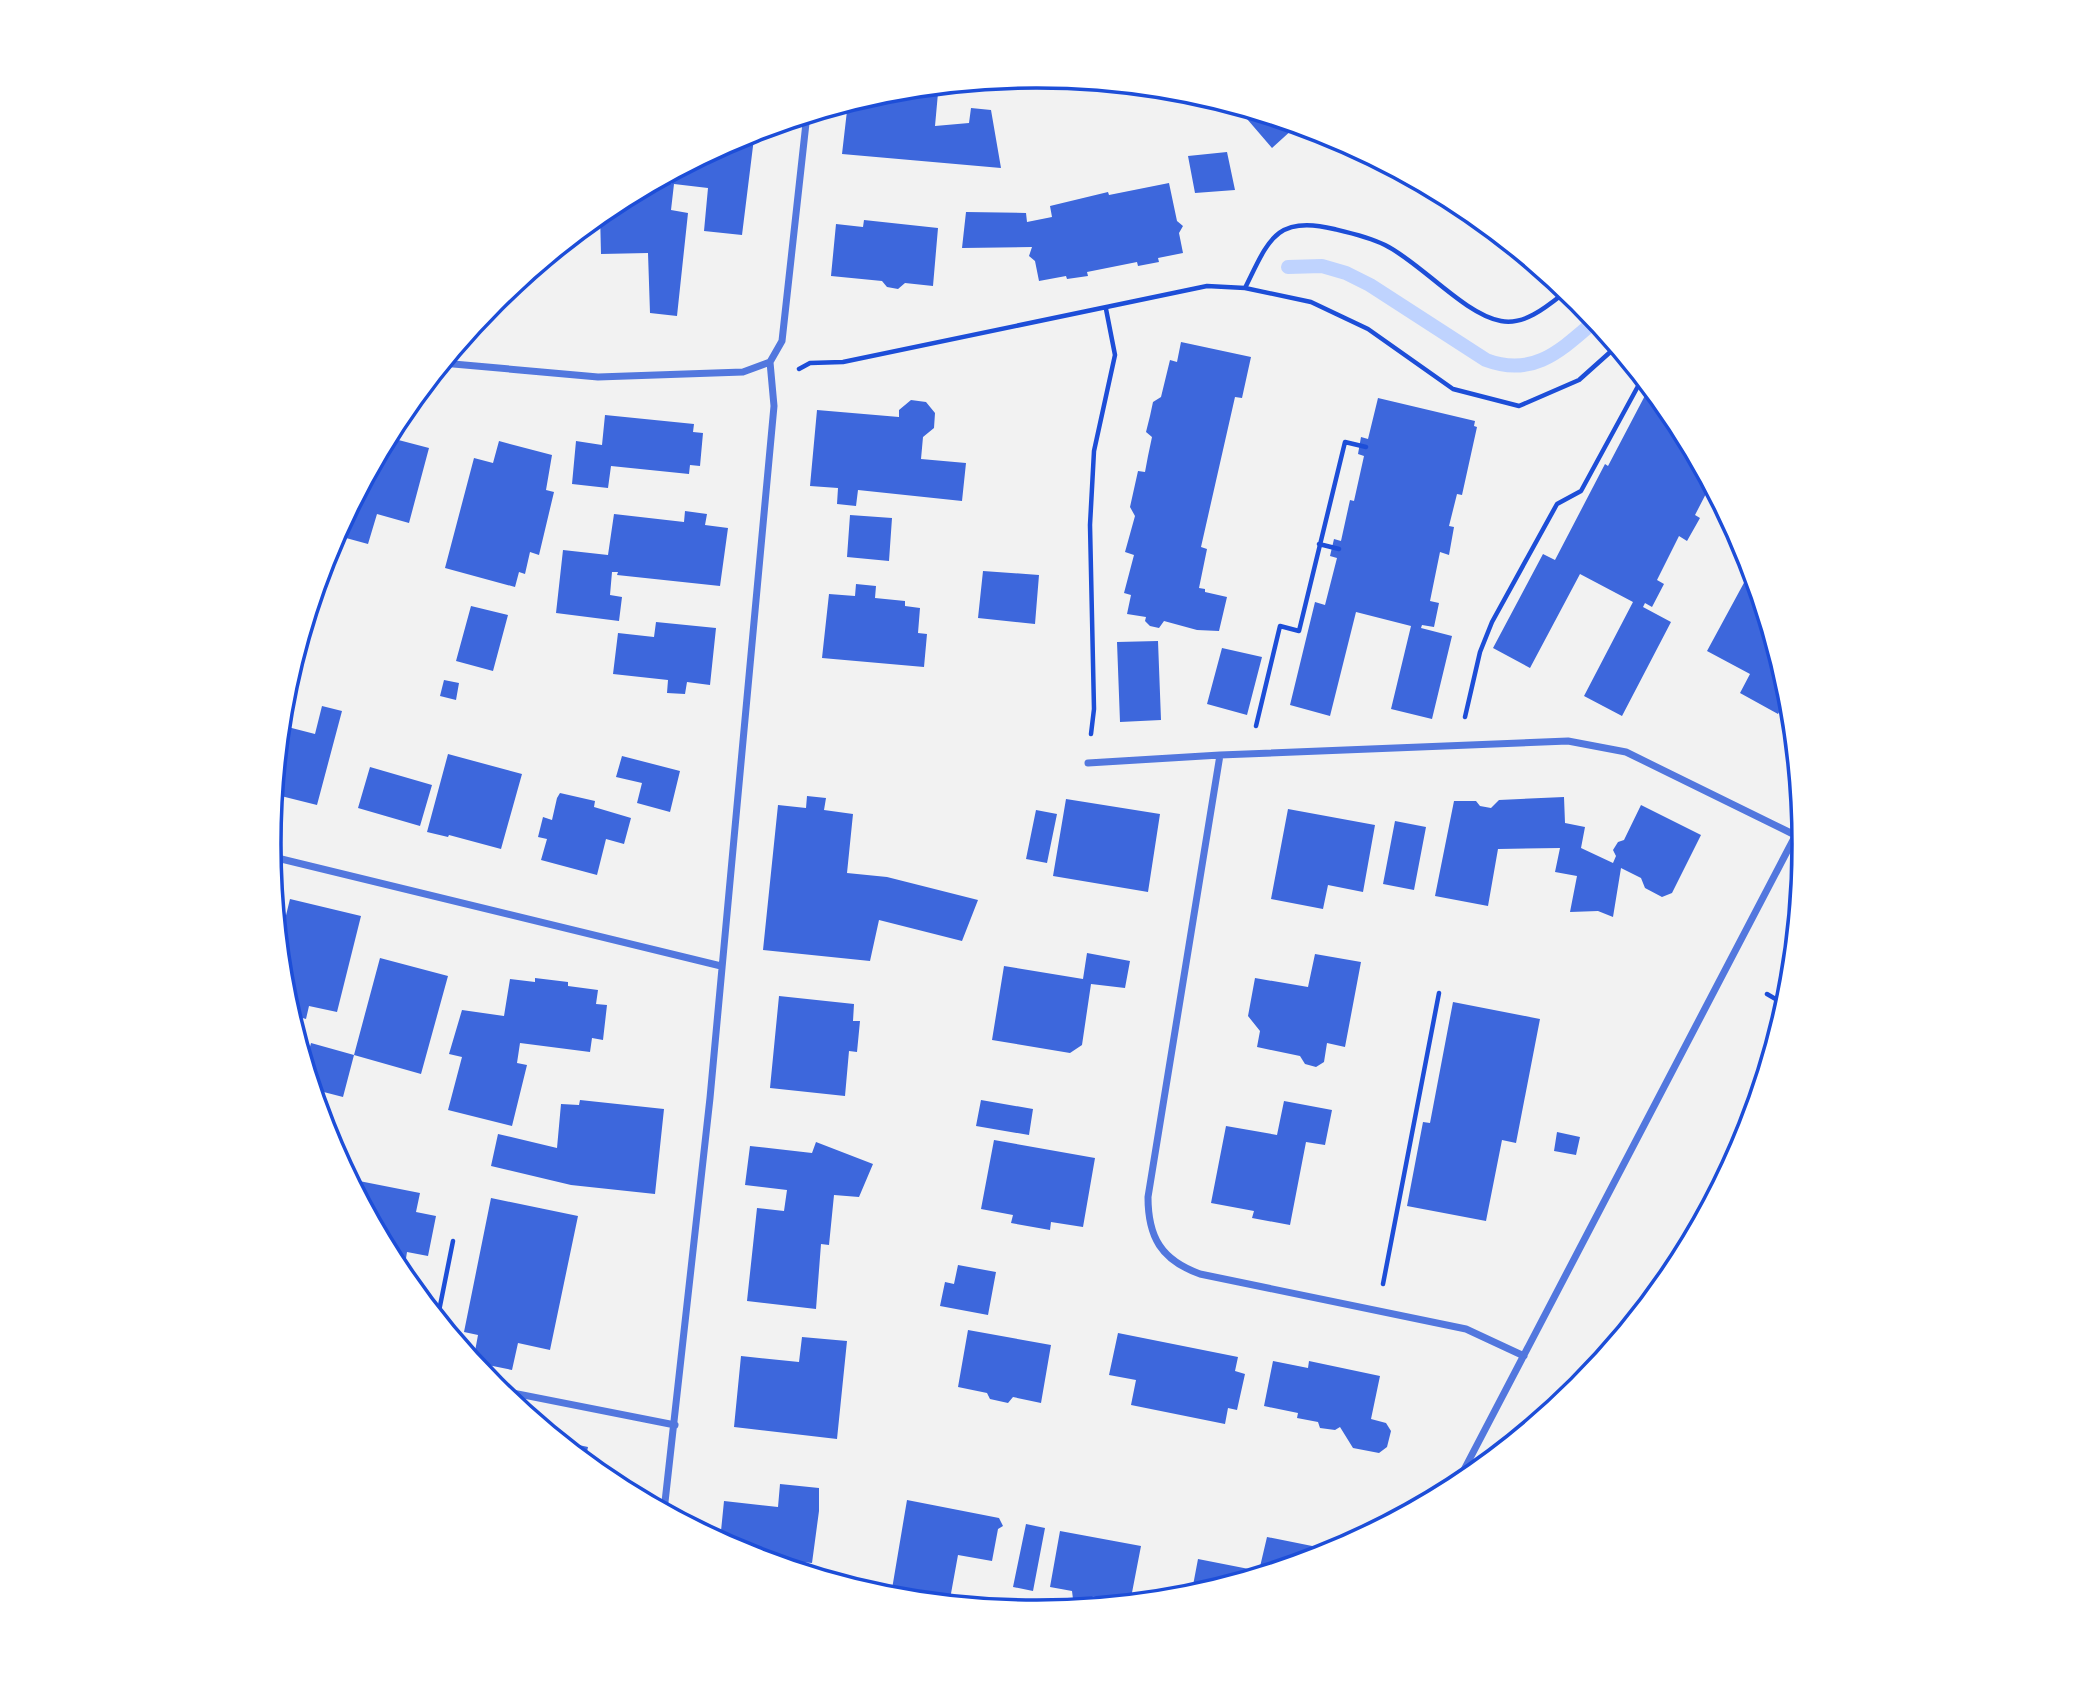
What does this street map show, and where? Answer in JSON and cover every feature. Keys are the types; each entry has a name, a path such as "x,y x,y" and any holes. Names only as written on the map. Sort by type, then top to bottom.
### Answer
{"street":[{"path":"665,1502 721,966 774,406 770,362 782,341 806,124"},
{"path":"453,364 598,377 743,372 770,362"},
{"path":"1088,763 1568,741 1626,752 1792,833"},
{"path":"1220,755 1148,1196 1148,1214 1160,1247 1184,1268 1200,1274 1466,1329 1524,1356"},
{"path":"1467,1465 1792,843"},
{"path":"281,859 721,966"},
{"path":"519,1394 675,1425"}],"path":[{"path":"1245,288 1268,243 1291,226 1315,224 1386,245 1478,312 1503,322 1539,312 1559,297"},
{"path":"772,384 810,363 843,362 1207,286 1245,288 1311,302 1368,329 1453,389 1519,406 1579,380 1611,352"},
{"path":"1088,763 1094,709 1090,525 1094,451 1115,355 1106,309"},
{"path":"1458,746 1480,652 1492,622 1556,504 1581,491 1638,386"},
{"path":"1249,754 1280,626 1299,631 1345,442 1366,447"},
{"path":"1320,544 1339,549"},
{"path":"1378,1311 1439,993"},
{"path":"1767,994 1776,999"},
{"path":"440,1307 453,1241"}],"building":[{"path":"938,94 935,126 969,123 971,108 991,110 1001,168 842,154 847,112"},
{"path":"1246,117 1290,132 1272,148"},
{"path":"753,143 742,235 704,231 708,188 674,184 671,210 688,213 677,316 650,313 648,253 601,254 600,226 658,189 672,184 672,181 702,165"},
{"path":"1227,152 1235,190 1195,193 1188,156"},
{"path":"1169,183 1177,221 1183,226 1179,233 1183,253 1158,258 1159,262 1138,266 1137,262 1087,272 1088,276 1067,279 1066,276 1039,281 1035,261 1029,256 1032,247 962,248 966,212 1026,213 1027,222 1052,217 1050,206 1108,192 1109,195"},
{"path":"864,220 938,228 933,286 905,283 898,289 887,287 882,281 831,276 836,224 863,227"},
{"path":"1181,342 1251,357 1242,398 1235,397 1201,547 1207,549 1199,588 1227,597 1219,631 1197,630 1164,621 1159,628 1150,626 1145,621 1146,617 1127,614 1131,595 1124,593 1134,555 1125,552 1135,516 1130,507 1138,471 1145,472 1152,437 1146,432 1153,402 1161,397 1170,360 1177,362"},
{"path":"1645,395 1665,423 1706,493 1695,515 1700,518 1687,541 1679,536 1657,580 1664,584 1652,607 1645,603 1643,607 1671,622 1622,716 1584,696 1633,602 1580,574 1530,668 1493,648 1543,554 1555,560 1605,464 1608,466"},
{"path":"1378,398 1475,421 1474,426 1477,427 1462,495 1457,494 1449,526 1454,527 1449,555 1440,552 1430,601 1439,603 1434,627 1422,625 1421,628 1452,636 1432,719 1391,709 1411,626 1356,612 1330,716 1290,705 1315,602 1325,605 1337,558 1330,556 1334,539 1341,541 1350,500 1354,501 1364,456 1358,454 1361,437 1368,439"},
{"path":"911,400 926,402 935,413 934,428 923,437 921,459 966,463 962,501 858,490 856,506 837,504 838,488 810,486 817,410 899,417 899,410"},
{"path":"605,415 694,424 693,432 703,433 700,466 690,465 689,474 611,466 608,488 572,484 576,441 602,445"},
{"path":"398,440 429,448 409,523 377,514 368,544 345,538 358,509"},
{"path":"499,441 552,455 546,490 554,492 539,555 530,552 525,574 519,572 515,587 445,568 474,458 493,463"},
{"path":"685,511 707,514 705,525 728,528 720,586 617,575 618,572 612,572 610,595 622,597 619,621 556,613 563,550 608,555 614,514 684,522"},
{"path":"850,515 892,518 889,561 847,557"},
{"path":"983,571 1039,575 1035,624 978,618"},
{"path":"1745,581 1767,648 1778,696 1780,710 1778,714 1740,693 1750,674 1707,651"},
{"path":"856,584 876,586 875,598 905,601 905,606 920,608 918,633 927,634 924,667 822,658 829,594 855,596"},
{"path":"471,606 508,615 493,671 456,661"},
{"path":"656,622 716,628 710,685 687,682 685,694 667,693 668,680 613,674 618,633 654,637"},
{"path":"1158,641 1161,720 1120,722 1117,642"},
{"path":"1222,648 1262,657 1247,715 1207,704"},
{"path":"444,680 459,683 456,700 440,696"},
{"path":"322,706 342,711 317,805 282,796 290,728 315,734"},
{"path":"448,754 522,774 501,849 427,832"},
{"path":"622,756 680,771 670,812 637,803 642,783 616,777"},
{"path":"370,767 432,785 420,826 358,808"},
{"path":"560,793 595,801 594,807 631,818 624,844 606,839 597,875 541,860 547,839 538,837 543,817 552,820"},
{"path":"807,796 826,798 824,810 853,814 847,873 887,877 978,900 962,941 879,920 870,961 763,950 778,805 806,808"},
{"path":"1564,797 1565,823 1585,827 1581,848 1613,863 1616,856 1613,850 1618,842 1624,840 1641,805 1701,835 1672,893 1662,897 1645,888 1641,878 1621,868 1613,917 1598,911 1570,912 1577,876 1555,872 1560,848 1498,849 1488,906 1435,896 1454,801 1476,801 1480,806 1491,808 1499,800"},
{"path":"1066,799 1160,814 1148,892 1053,876"},
{"path":"1288,809 1375,825 1363,892 1328,885 1323,909 1271,899"},
{"path":"1036,810 1057,814 1047,863 1026,859"},
{"path":"1395,821 1426,827 1414,890 1383,884"},
{"path":"290,899 361,916 337,1012 309,1006 306,1019 301,1018 285,920"},
{"path":"1087,953 1130,961 1125,988 1091,984 1082,1045 1070,1053 992,1040 1004,966 1083,979"},
{"path":"1315,954 1361,962 1345,1047 1327,1043 1324,1062 1316,1067 1305,1064 1300,1056 1257,1047 1260,1031 1248,1016 1255,978 1308,987"},
{"path":"380,958 448,976 421,1074 354,1055"},
{"path":"535,978 568,982 568,986 598,990 596,1004 607,1005 603,1040 592,1038 590,1052 520,1043 517,1063 527,1065 512,1126 448,1110 462,1057 449,1054 462,1010 504,1016 510,979 535,982"},
{"path":"779,996 854,1004 853,1021 860,1021 857,1052 849,1051 845,1096 770,1088"},
{"path":"1453,1002 1540,1019 1516,1143 1502,1140 1486,1221 1407,1206 1423,1122 1430,1123"},
{"path":"311,1043 354,1055 343,1097 323,1092 309,1049"},
{"path":"580,1100 664,1109 655,1194 571,1185 491,1166 498,1134 557,1148 561,1104 579,1105"},
{"path":"981,1100 1033,1109 1029,1135 976,1126"},
{"path":"1284,1101 1332,1110 1325,1145 1306,1142 1290,1225 1252,1218 1254,1211 1211,1203 1226,1126 1277,1135"},
{"path":"1557,1132 1580,1137 1576,1155 1554,1151"},
{"path":"994,1140 1095,1158 1083,1227 1051,1222 1050,1230 1011,1223 1013,1215 981,1209"},
{"path":"816,1142 873,1164 859,1197 834,1195 829,1245 821,1244 816,1309 747,1301 757,1208 784,1211 787,1190 745,1185 750,1146 812,1153"},
{"path":"360,1181 420,1193 416,1212 436,1216 428,1256 407,1252 406,1260"},
{"path":"491,1198 578,1216 550,1350 518,1343 512,1370 490,1366 475,1350 478,1335 464,1332"},
{"path":"958,1265 996,1272 988,1315 940,1306 945,1282 954,1284"},
{"path":"968,1330 1051,1345 1041,1403 1013,1397 1008,1403 990,1399 987,1393 958,1387"},
{"path":"1118,1333 1238,1357 1235,1371 1245,1374 1237,1410 1228,1408 1225,1424 1131,1405 1136,1380 1109,1375"},
{"path":"802,1337 847,1341 837,1439 734,1427 741,1356 799,1362"},
{"path":"1273,1361 1308,1368 1309,1361 1380,1376 1371,1419 1386,1423 1391,1431 1387,1447 1379,1453 1353,1448 1340,1427 1335,1430 1320,1428 1318,1422 1297,1418 1298,1413 1264,1406"},
{"path":"780,1484 819,1488 819,1511 812,1563 793,1559 721,1530 724,1501 778,1507"},
{"path":"907,1500 999,1518 1003,1526 998,1529 992,1561 958,1555 951,1594 893,1586"},
{"path":"1026,1524 1045,1528 1033,1591 1013,1587"},
{"path":"1060,1531 1141,1546 1132,1593 1073,1599 1072,1591 1050,1587"},
{"path":"1267,1537 1314,1546 1280,1559 1260,1565"},
{"path":"1198,1559 1248,1569 1193,1583"}],"waterway":[{"path":"1288,267 1322,266 1346,273 1370,285 1486,360 1503,365 1519,366 1546,358 1588,327"}]}
